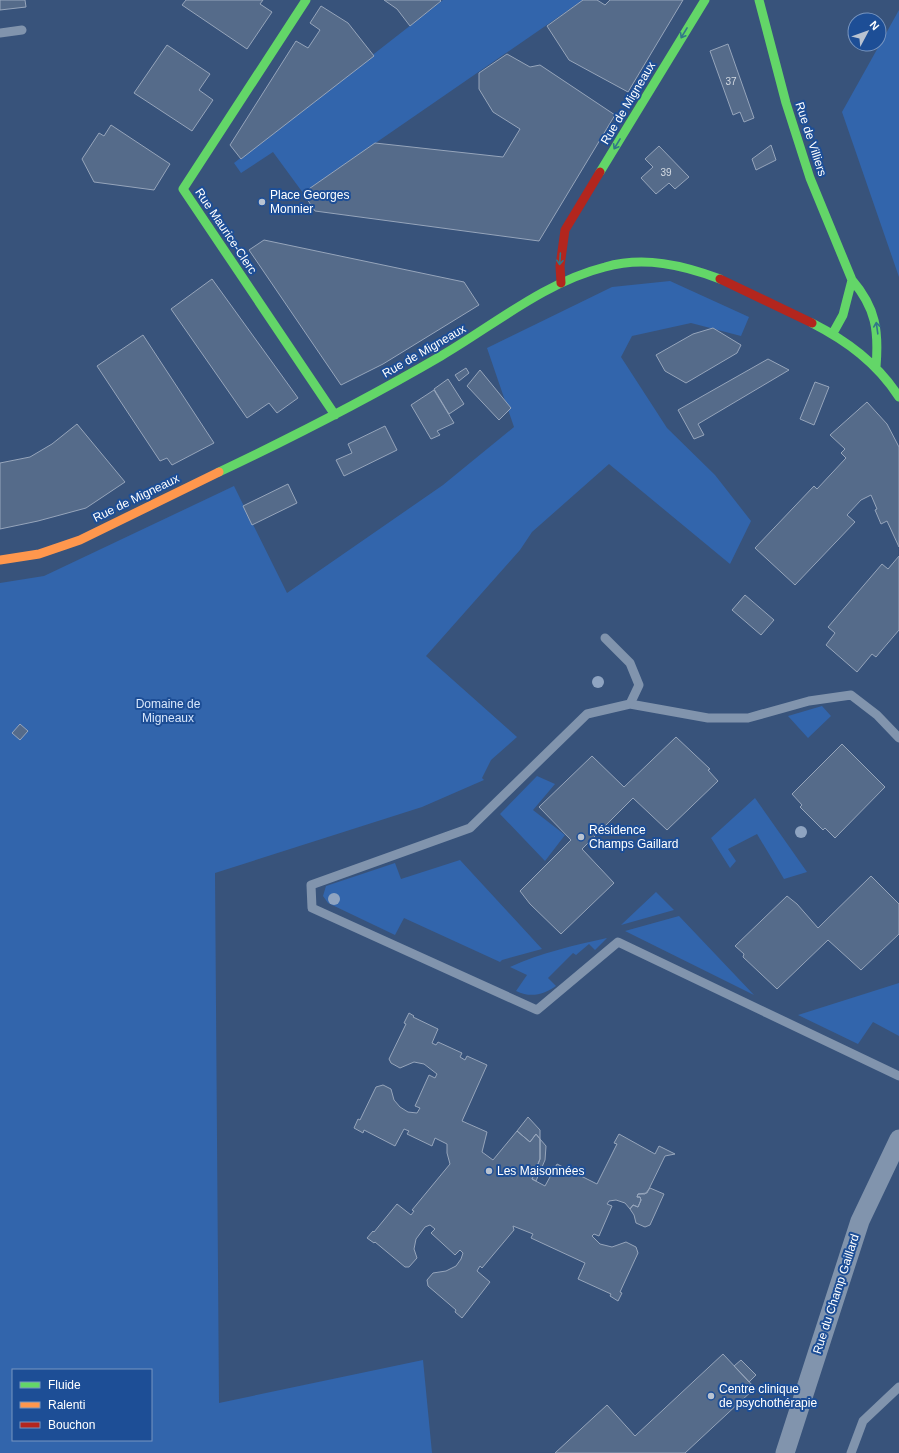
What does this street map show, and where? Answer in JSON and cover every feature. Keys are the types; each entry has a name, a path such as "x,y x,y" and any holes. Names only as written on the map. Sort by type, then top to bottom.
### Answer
{"street":[{"name":"Rue Maurice-Clerc","path":"306,0 183,189 335,415"},
{"name":"Rue de Migneaux","path":"0,560 9,560 48,552 74,542 335,415 434,360 562,282 560,259 564,230 705,0"},
{"name":"Rue de Villiers","path":"759,0 786,103 810,178 852,280 862,291 871,307 877,325 878,346 876,367"},
{"path":"562,282 601,268 626,263 666,263 727,282 833,333 876,367 895,389 899,397"},
{"path":"833,333 843,315 852,280"},
{"name":"Rue du Champ Gaillard","path":"785,1453 860,1221 899,1139"}],"lane":[{"path":"0,33 22,30"},
{"path":"605,638 630,663 639,685 630,704"},
{"path":"899,738 877,715 851,695 809,701 748,718 708,718 630,704 587,714 470,828 311,885 312,908 537,1010 618,942 899,1076"},
{"path":"851,1453 863,1420 899,1387"}],"green space":[{"path":"443,0 583,0 303,193 273,152 241,173 234,163"},
{"path":"899,10 899,277 842,112 876,52 887,52 887,31"},
{"name":"Domaine de Migneaux","path":"670,281 749,317 741,336 691,323 632,336 621,357 667,428 715,475 751,521 730,564 609,464 532,532 520,550 426,656 517,737 491,760 482,778 484,780 422,807 215,873 219,1403 423,1360 432,1453 0,1453 0,583 44,576 234,486 287,593 443,485 514,427 487,348 612,287"},
{"path":"822,706 831,716 808,738 788,716"},
{"path":"537,776 555,784 533,810 565,835 545,861 500,814"},
{"path":"755,798 807,872 784,879 757,834 728,849 736,861 730,868 711,838"},
{"path":"460,860 542,949 502,960 500,962 404,918 395,935 328,903 323,896 326,886 395,863 401,879"},
{"path":"656,892 674,910 621,925"},
{"path":"679,916 754,995 625,931"},
{"path":"607,938 595,950 589,944 576,955 573,953 548,978 556,986 551,989 532,995 516,991 527,975 510,967 545,954"},
{"path":"899,983 899,1036 873,1022 858,1044 798,1015"}],"building":[{"path":"0,0 25,0 26,7 0,10"},
{"path":"186,0 263,0 260,4 272,12 247,49 182,5"},
{"path":"384,0 441,1 410,26 397,9"},
{"path":"583,0 597,0 605,5 610,0 683,0 628,92 569,60 547,26"},
{"path":"321,6 348,23 374,56 241,159 230,145 296,41 308,48 320,30 310,23"},
{"path":"728,44 754,118 744,122 740,112 733,115 710,51"},
{"path":"167,45 210,74 199,90 213,100 192,131 134,93"},
{"path":"507,54 530,67 540,65 615,115 539,241 315,211 303,193 375,143 503,157 520,129 493,112 479,89 479,73"},
{"path":"111,125 170,164 154,190 94,182 82,159 99,133 104,136"},
{"path":"771,145 776,160 756,170 752,159"},
{"path":"659,146 689,177 675,189 669,183 656,194 641,178 653,167 645,159"},
{"path":"264,240 464,282 479,305 383,364 341,385 249,250"},
{"path":"212,279 298,398 277,413 269,403 247,418 171,309"},
{"path":"713,328 741,345 737,353 686,383 665,371 656,355 693,334"},
{"path":"143,335 214,443 172,465 167,458 160,461 97,366"},
{"path":"768,359 789,370 698,424 704,435 694,439 678,410"},
{"path":"466,368 469,373 459,381 455,375"},
{"path":"480,370 511,408 499,420 467,386"},
{"path":"448,379 464,404 449,414 434,389"},
{"path":"815,382 829,387 814,425 800,419"},
{"path":"434,390 454,423 437,431 440,435 431,439 411,405"},
{"path":"867,402 887,424 899,447 899,547 887,521 881,524 871,495 861,500 847,515 855,522 795,585 755,548 814,486 817,489 846,458 841,453 845,449 830,435"},
{"path":"77,424 125,482 86,508 38,521 0,529 0,463 30,457 52,444"},
{"path":"385,426 397,450 344,476 336,460 352,453 348,444"},
{"path":"288,484 297,503 252,525 243,506"},
{"path":"899,556 899,630 876,657 872,654 857,672 826,645 835,633 828,627 882,564 888,569"},
{"path":"745,595 774,620 761,635 732,610"},
{"path":"20,724 28,731 20,740 12,733"},
{"name":"Résidence Champs Gaillard","path":"676,737 710,769 708,770 718,781 667,830 633,798 582,849 614,883 561,934 530,904 520,891 571,840 539,807 592,756 624,787"},
{"path":"842,744 885,787 835,838 825,828 823,830 800,807 802,805 792,794"},
{"path":"871,876 899,904 899,934 861,970 828,940 777,989 743,957 744,954 735,946 787,896 797,904 818,928"},
{"name":"Les Maisonnées","path":"409,1013 414,1016 413,1017 438,1029 432,1043 436,1045 438,1042 462,1053 460,1057 465,1060 467,1056 487,1065 462,1121 487,1132 482,1152 493,1160 517,1131 530,1142 536,1134 540,1139 540,1159 532,1179 545,1186 557,1164 597,1184 617,1144 614,1143 619,1134 655,1154 659,1146 675,1154 665,1156 647,1193 638,1194 637,1197 640,1197 641,1200 638,1207 633,1205 630,1209 625,1203 616,1200 609,1201 607,1204 612,1206 599,1236 594,1234 592,1236 600,1244 612,1247 626,1242 636,1247 638,1253 620,1292 622,1293 618,1301 610,1296 611,1294 578,1279 585,1263 531,1238 533,1234 513,1226 514,1230 482,1268 480,1266 477,1271 490,1282 462,1318 455,1312 456,1310 428,1286 427,1280 433,1273 446,1271 456,1266 463,1253 460,1250 455,1255 431,1233 435,1229 430,1225 425,1227 416,1239 414,1249 417,1258 409,1267 405,1267 375,1242 374,1243 367,1238 373,1231 374,1232 397,1204 411,1215 414,1211 412,1210 450,1164 447,1153 447,1144 435,1138 432,1146 407,1134 409,1131 404,1129 395,1146 364,1130 363,1133 354,1128 358,1119 360,1120 376,1087 383,1085 391,1089 394,1100 400,1107 408,1112 417,1113 420,1108 415,1106 429,1075 435,1078 437,1074 424,1064 414,1062 400,1068 391,1063 389,1059 406,1024 404,1023"},
{"path":"528,1117 540,1130 540,1139 536,1134 530,1142 517,1131"},
{"path":"540,1139 546,1146 545,1160 536,1181 532,1179 540,1159"},
{"path":"650,1188 664,1194 650,1225 645,1227 636,1223 634,1215 630,1209 633,1205 638,1207 641,1200 640,1197 637,1197 638,1194 645,1194"},
{"name":"Centre clinique de psychothérapie","path":"723,1354 755,1388 685,1453 555,1453 607,1405 635,1436"},
{"path":"741,1360 756,1375 749,1382 734,1366"}],"traffic: fast":[{"path":"306,0 183,189 335,415"},
{"path":"600,172 705,0"},
{"path":"759,0 786,103 810,178 852,280 860,290 871,310 877,342 876,367"},
{"path":"219,472 304,431 387,387 461,344 520,306 562,283 583,274 620,264 649,262 678,266 720,279"},
{"path":"833,333 843,315 852,280"},
{"path":"812,323 849,345 871,363 899,397"}],"traffic: slow":[{"path":"0,560 39,554 80,540 219,472"}],"traffic: jam":[{"path":"561,283 560,266 565,230 600,172"},
{"path":"720,279 812,323"}],"place":[{"name":"Place Georges Monnier","path":"262,202"},
{"name":"Résidence Champs Gaillard","path":"581,837"},
{"name":"Les Maisonnées","path":"489,1171"},
{"name":"Centre clinique de psychothérapie","path":"711,1396"}]}
